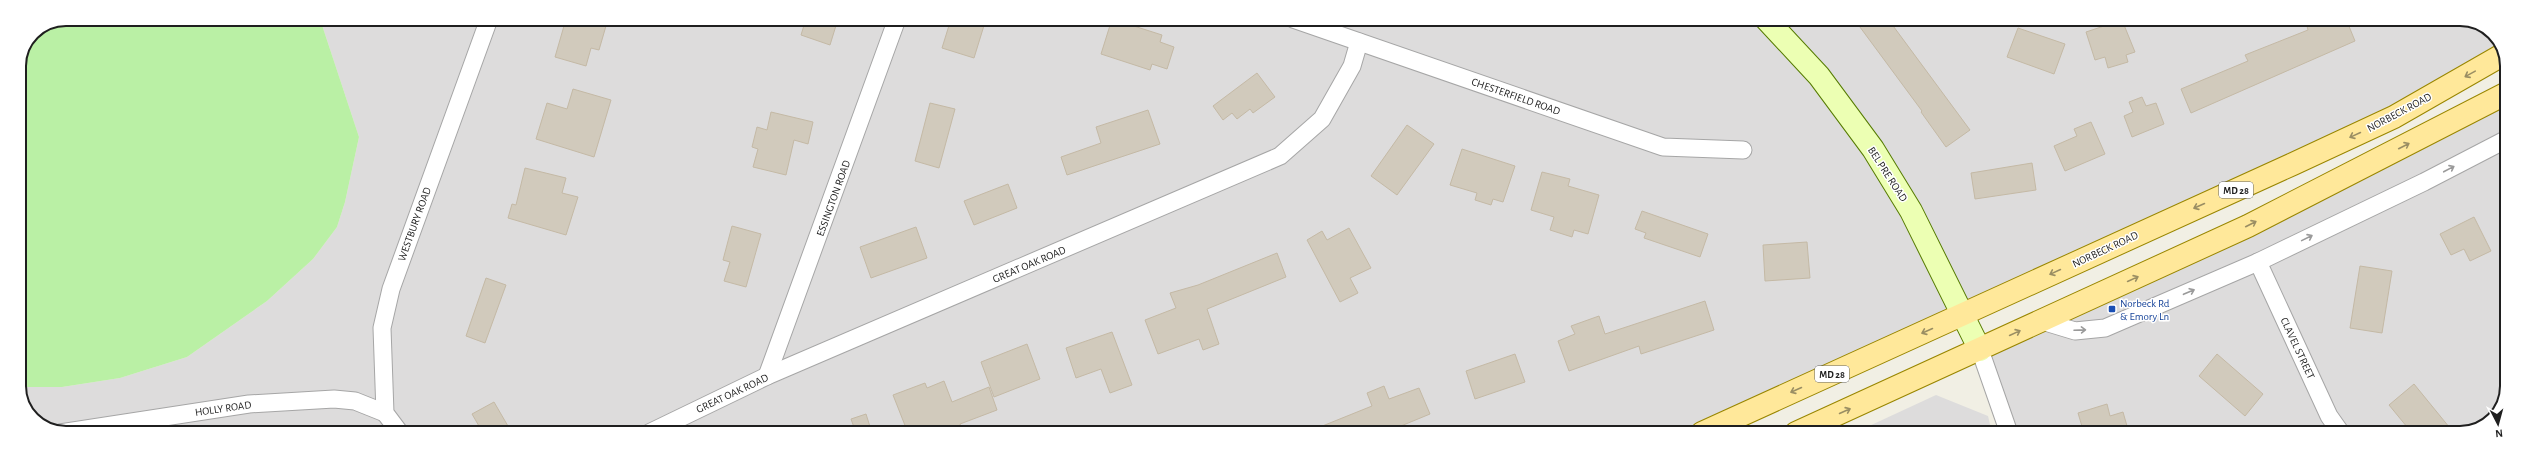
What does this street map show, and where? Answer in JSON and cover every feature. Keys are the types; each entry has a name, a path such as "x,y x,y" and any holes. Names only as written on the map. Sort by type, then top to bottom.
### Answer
{"main road":[{"name":"BEL PRE ROAD","path":"1773,26 1819,76 1873,149 1912,211 1980,350"},
{"name":"NORBECK ROAD","path":"1717,426 2394,116 2499,57"},
{"path":"1812,426 2248,226 2500,97"}],"street":[{"name":"WESTBURY ROAD","path":"385,413 382,328 391,289 485,26"},
{"name":"ESSINGTON ROAD","path":"767,376 894,26"},
{"name":"CHESTERFIELD ROAD","path":"1313,26 1663,147 1743,150"},
{"name":"GREAT OAK ROAD","path":"663,426 767,376 1280,156 1322,119 1352,66 1359,42"},
{"path":"2042,321 2075,331 2105,328 2258,262 2424,182 2500,143"},
{"name":"CLAVEL STREET","path":"2258,262 2328,416 2336,426"},
{"path":"1980,350 2007,426"},
{"name":"HOLLY ROAD","path":"108,426 264,403 334,399 355,401 385,413"},
{"path":"385,413 395,426"}],"shaded area":[{"path":"322,26 2465,26 2478,30 2484,34 2493,44 2499,56 1717,426 61,426 48,422 38,414 29,401 26,387 62,387 120,378 187,357 267,301 313,259 337,227 345,202 359,137"},
{"path":"2500,96 2500,391 2496,404 2478,404 2478,421 2460,426 2007,426 1980,350"},
{"path":"1936,395 1988,416 1990,426 1869,426"}],"green space":[{"path":"66,26 322,26 359,137 345,202 337,227 313,259 267,301 187,357 120,378 62,387 26,387 26,66 29,51 33,44 44,33 51,29"}],"building":[{"path":"564,26 606,26 599,50 591,48 586,66 555,57"},
{"path":"804,26 836,26 830,45 801,35"},
{"path":"949,26 984,26 974,58 942,48"},
{"path":"1110,26 1134,26 1162,35 1160,42 1174,47 1167,69 1152,64 1150,70 1101,54"},
{"path":"1859,26 1893,26 1970,130 1946,147 1921,112 1922,111"},
{"path":"2104,26 2124,26 2135,52 2126,55 2128,62 2108,68 2105,57 2095,60 2086,32"},
{"path":"2307,26 2349,26 2355,41 2191,113 2181,89 2248,61 2245,55 2308,30"},
{"path":"2018,28 2065,44 2054,74 2007,57"},
{"path":"1257,73 1275,97 1253,113 1250,109 1237,119 1232,113 1223,120 1213,106"},
{"path":"573,89 611,100 594,157 536,139 547,103 567,109"},
{"path":"2142,97 2146,106 2156,103 2164,124 2132,137 2124,116 2133,112 2129,102"},
{"path":"930,103 955,109 939,168 915,161"},
{"path":"1148,110 1160,144 1067,175 1061,157 1101,143 1096,127"},
{"path":"771,112 813,122 808,144 794,140 786,175 753,167 758,149 752,147 757,127 767,130"},
{"path":"2091,122 2105,154 2065,171 2054,146 2077,136 2074,129"},
{"path":"1407,125 1434,144 1397,195 1371,176"},
{"path":"1462,149 1515,166 1503,202 1493,199 1491,205 1475,200 1477,193 1450,185"},
{"path":"2032,163 2036,190 1975,199 1971,173"},
{"path":"525,168 566,178 562,193 578,197 566,235 508,218 512,204 516,205"},
{"path":"1542,172 1570,179 1568,186 1599,195 1588,234 1574,230 1572,237 1550,230 1554,217 1531,210"},
{"path":"1008,184 1017,208 974,225 964,201"},
{"path":"1642,211 1708,234 1700,257 1644,238 1646,233 1635,229"},
{"path":"2474,217 2491,251 2470,261 2464,249 2451,255 2440,234"},
{"path":"732,226 761,234 746,287 724,281 730,262 723,260"},
{"path":"916,227 927,258 871,278 860,247"},
{"path":"1349,228 1371,268 1350,278 1358,293 1340,302 1307,240 1322,231 1327,240"},
{"path":"1807,242 1810,278 1765,281 1763,245"},
{"path":"1277,253 1286,277 1207,309 1219,344 1203,350 1199,339 1158,354 1145,320 1176,308 1170,293 1198,285"},
{"path":"2360,266 2392,271 2382,333 2350,328"},
{"path":"486,278 506,285 485,343 466,336"},
{"path":"1705,301 1714,330 1641,354 1639,346 1569,371 1558,341 1575,334 1571,326 1599,316 1605,334"},
{"path":"1112,332 1132,385 1110,393 1101,369 1076,378 1066,348"},
{"path":"1027,344 1040,379 994,397 981,362"},
{"path":"1515,354 1525,382 1475,399 1466,371"},
{"path":"2217,354 2263,394 2245,416 2199,376"},
{"path":"944,381 952,402 989,387 997,410 960,424 961,426 905,426 893,395 925,383 927,388"},
{"path":"2414,384 2448,426 2406,426 2389,405"},
{"path":"1384,386 1389,399 1419,388 1430,414 1401,426 1322,426 1372,406 1367,393"},
{"path":"494,402 508,426 479,426 472,414"},
{"path":"2107,404 2110,416 2123,412 2127,426 2082,426 2078,413"},
{"path":"866,414 870,426 854,426 851,419"}],"place":[{"name":"Norbeck Rd & Emory Ln","path":"2112,309"}]}
